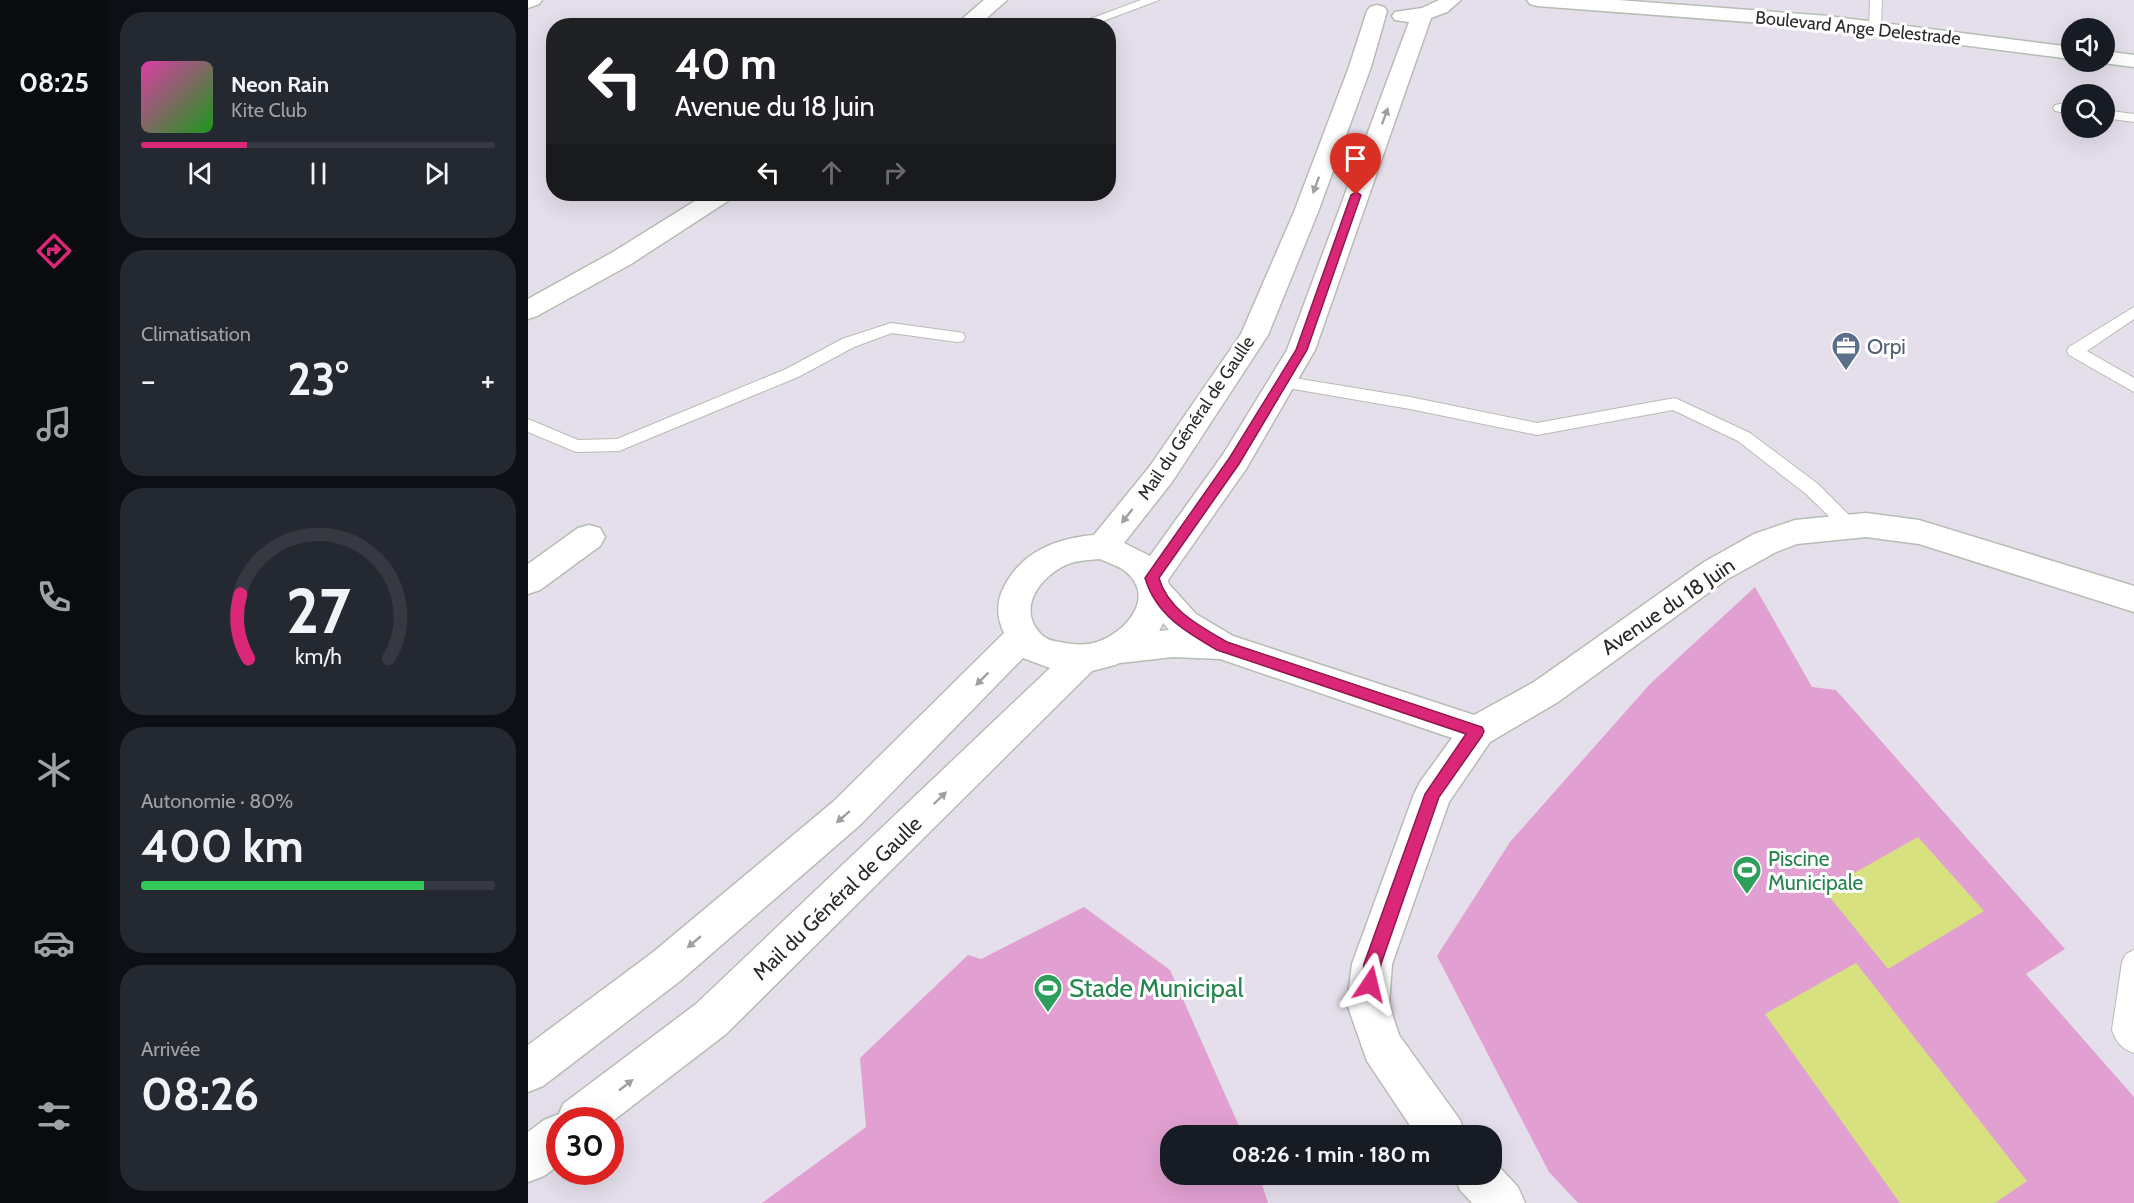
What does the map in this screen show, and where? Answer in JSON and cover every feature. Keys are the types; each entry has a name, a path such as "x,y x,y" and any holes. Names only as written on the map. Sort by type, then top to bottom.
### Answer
{"street":[{"path":"528,2 532,0"},
{"path":"974,18 997,0"},
{"path":"1368,5 1402,16 1422,14 1444,6 1451,0"},
{"name":"Boulevard Ange Delestrade","path":"1537,0 1875,27 2061,52"},
{"name":"Mail du Général de Gaulle","path":"1103,548 1161,474 1254,335 1306,212 1360,67 1368,5"},
{"path":"1422,14 1301,350 1154,585 1155,608 1148,623 1137,637 1120,649 1101,657 1081,660 1058,658 1037,650 1022,637 1014,619 1014,600 1023,582 1038,566 1057,555 1080,548 1103,548 1124,553 1140,563 1154,585 1184,624 1222,646 1477,731 1433,794 1372,964 1368,1004 1382,1046 1436,1125"},
{"path":"2115,58 2134,61"},
{"path":"528,310 622,258 711,201"},
{"name":"Avenue du 18 Juin","path":"1477,731 1546,692 1716,571 1765,543 1795,532 1866,525 1919,532 2134,599"},
{"path":"528,581 589,537"},
{"path":"528,1071 666,967 848,813 1022,637"},
{"path":"1120,649 1173,643 1222,646"},
{"name":"Mail du Général de Gaulle","path":"596,1107 711,1019 1081,660"},
{"path":"528,1160 546,1146"},
{"path":"1486,1185 1502,1203"}],"lane":[{"path":"1100,18 1153,0"},
{"path":"1875,27 1876,0"},
{"path":"2115,115 2134,118"},
{"path":"2134,312 2075,351 2134,386"},
{"path":"528,425 576,446 619,445 792,373 848,343 891,328 957,337"},
{"path":"1282,382 1410,403 1537,429 1675,404 1744,437 1812,489 1851,526"},
{"path":"2134,962 2124,1030 2134,1041"}],"shaded area":[{"name":"Piscine Municipale","path":"1755,587 1812,687 1836,690 2065,949 2026,974 2134,1097 2134,1203 1578,1203 1549,1172 1437,956 1510,842 1650,684"},
{"path":"1918,837 1984,911 1888,969 1824,890"},
{"name":"Stade Municipal","path":"1084,907 1170,970 1239,1125 1160,1125 1160,1185 1262,1185 1268,1203 762,1203 866,1127 860,1058 968,955 981,959"},
{"path":"1856,963 2027,1181 1995,1203 1900,1203 1765,1014"}],"place":[{"name":"Orpi","path":"1846,372"},
{"name":"Piscine Municipale","path":"1747,896"},
{"name":"Stade Municipal","path":"1048,1014"}],"route":[{"path":"1356,195 1301,350 1234,460 1152,578 1156,592 1184,624 1222,646 1477,731 1433,794 1372,964 1370,984"}]}
